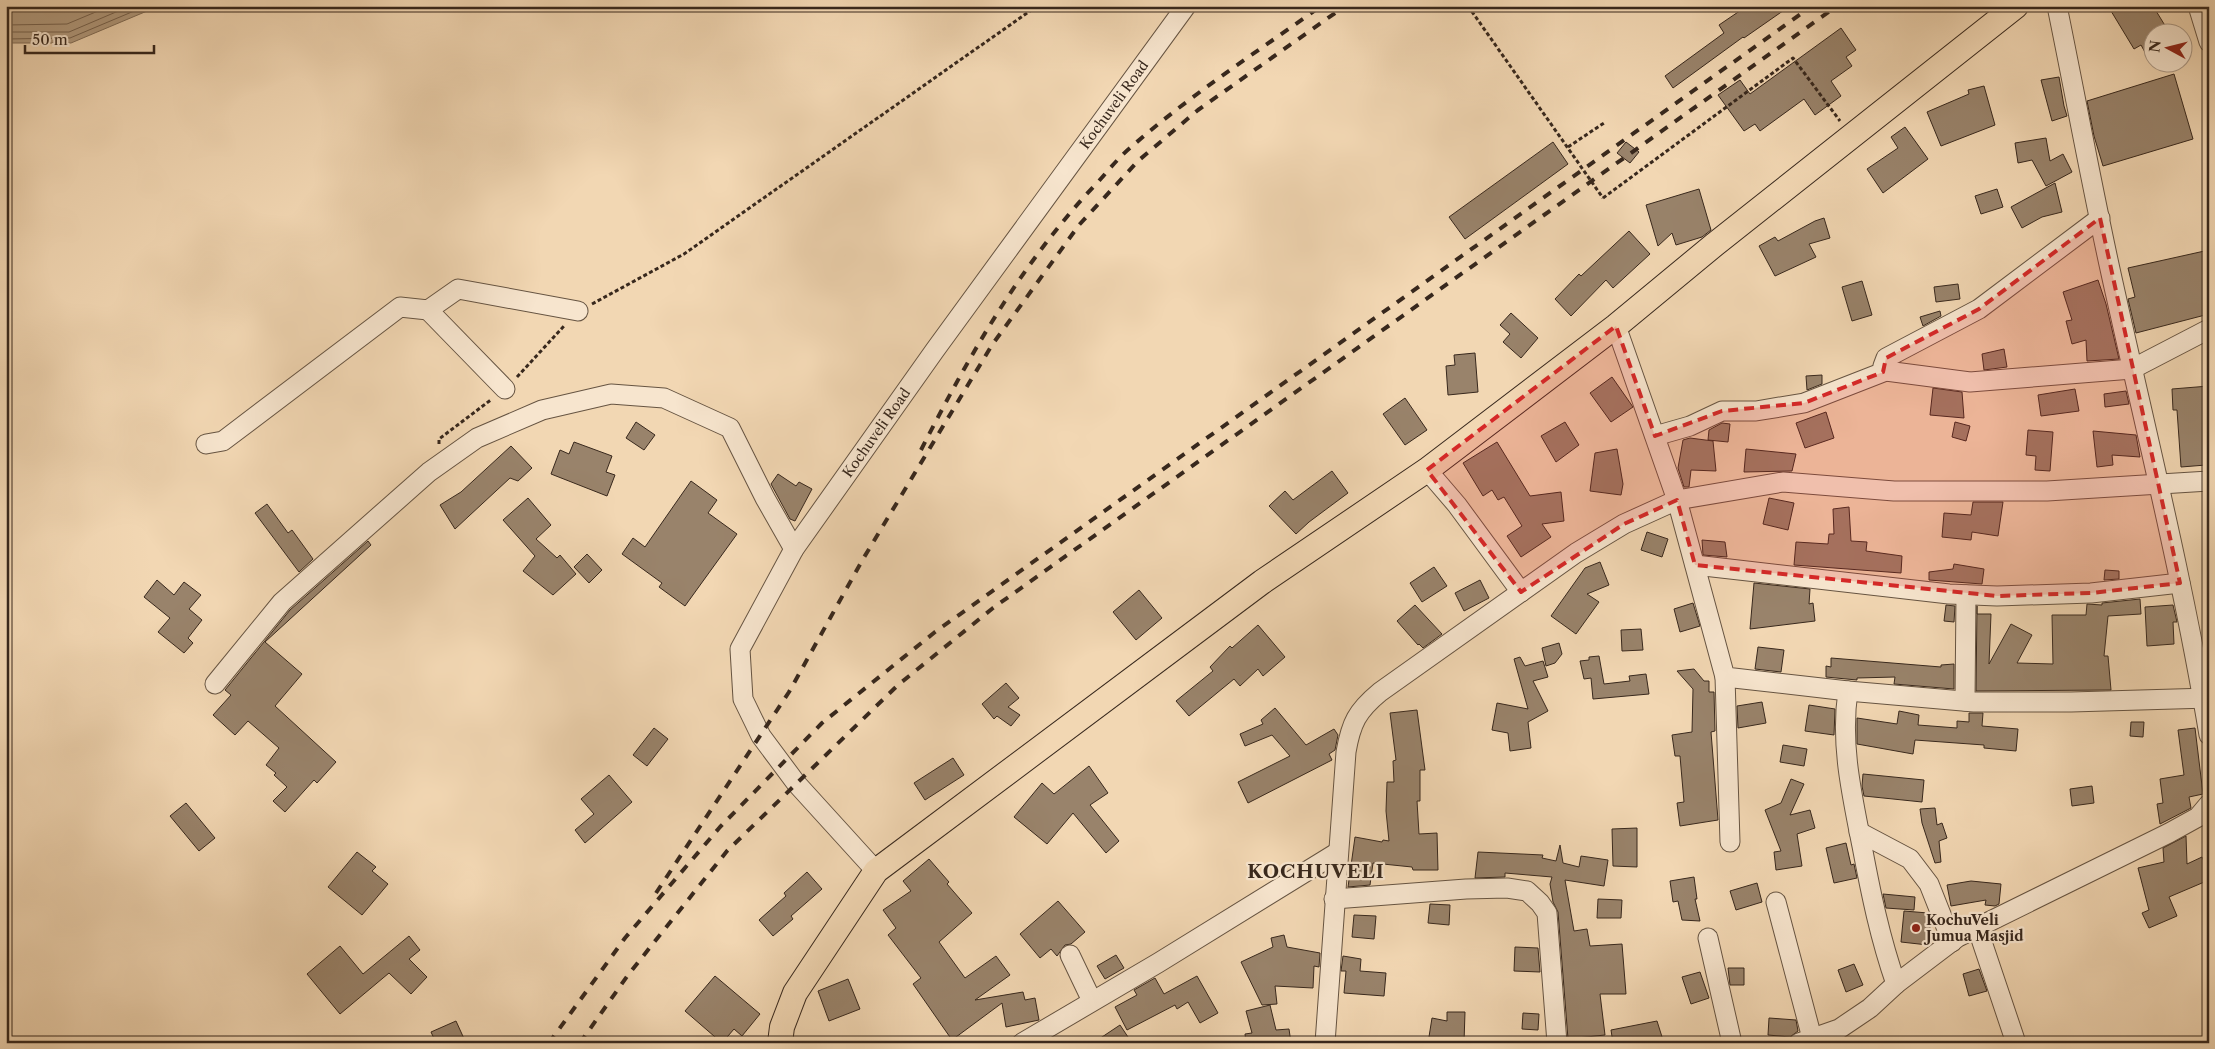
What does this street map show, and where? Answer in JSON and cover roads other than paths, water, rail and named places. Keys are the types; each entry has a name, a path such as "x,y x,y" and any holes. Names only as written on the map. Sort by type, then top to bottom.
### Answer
{"main road":[{"path":"780,1043 782,1027 795,993 876,872 1262,582 1426,470 1616,326 1714,245 2016,6"}],"street":[{"name":"Kochuveli Road","path":"876,872 796,783 761,736 744,699 740,649 794,549 935,350 1186,6"},
{"path":"2057,6 2132,369 2206,699 2209,735"},
{"path":"2198,6 2209,42"},
{"path":"1886,371 1883,366 1886,358 1979,308 2100,218"},
{"path":"428,310 458,289 578,312"},
{"path":"206,444 223,441 400,307 428,310 505,389"},
{"path":"1616,326 1677,500 1725,677 1730,842"},
{"path":"1655,436 1690,426 1722,411 1756,411 1804,403 1886,371 1970,382 2132,369 2209,329"},
{"path":"215,684 282,602 429,472 477,438 542,410 611,394 664,398 730,428 765,498 794,549"},
{"path":"1426,470 1456,505 1521,592"},
{"path":"1325,1043 1346,752 1349,733 1356,715 1380,692 1576,553 1624,524 1677,500 1784,482 1894,491 2047,491 2209,481"},
{"path":"1696,565 1966,595 2005,596 2091,593 2180,583"},
{"path":"1965,701 1966,595"},
{"path":"1725,677 1848,691 1965,701 2071,702 2206,699"},
{"path":"1848,691 1844,715 1845,749 1859,832 1882,943 1896,984"},
{"path":"1776,902 1805,1040 1839,1029 1870,1008 1896,984 1952,942 1977,927 2169,833 2198,816 2209,804"},
{"path":"1859,832 1910,859 1929,884 1952,942"},
{"path":"1022,1043 1158,963 1338,852"},
{"path":"1334,899 1466,889 1507,888 1526,891 1540,902 1547,913 1557,1043"},
{"path":"1977,927 2016,1043"},
{"path":"1708,938 1732,1043"},
{"path":"1070,956 1092,1001"}],"water":[{"path":"6,6 159,6 71,43 6,43"}],"railway":[{"path":"921,450 978,344 1021,277 1070,213 1121,156 1176,110 1321,6"},
{"path":"656,893 789,692 863,559 992,345 1079,225 1138,161 1198,110 1345,6"},
{"path":"549,1043 625,938 720,827 822,723 935,632 1812,6"},
{"path":"580,1043 628,975 727,851 898,685 993,608 1837,6"}],"place":[{"name":"KochuVeli Jumua Masjid","path":"1916,928"}],"district":[{"name":"KOCHUVELI","path":"1316,871"}]}
